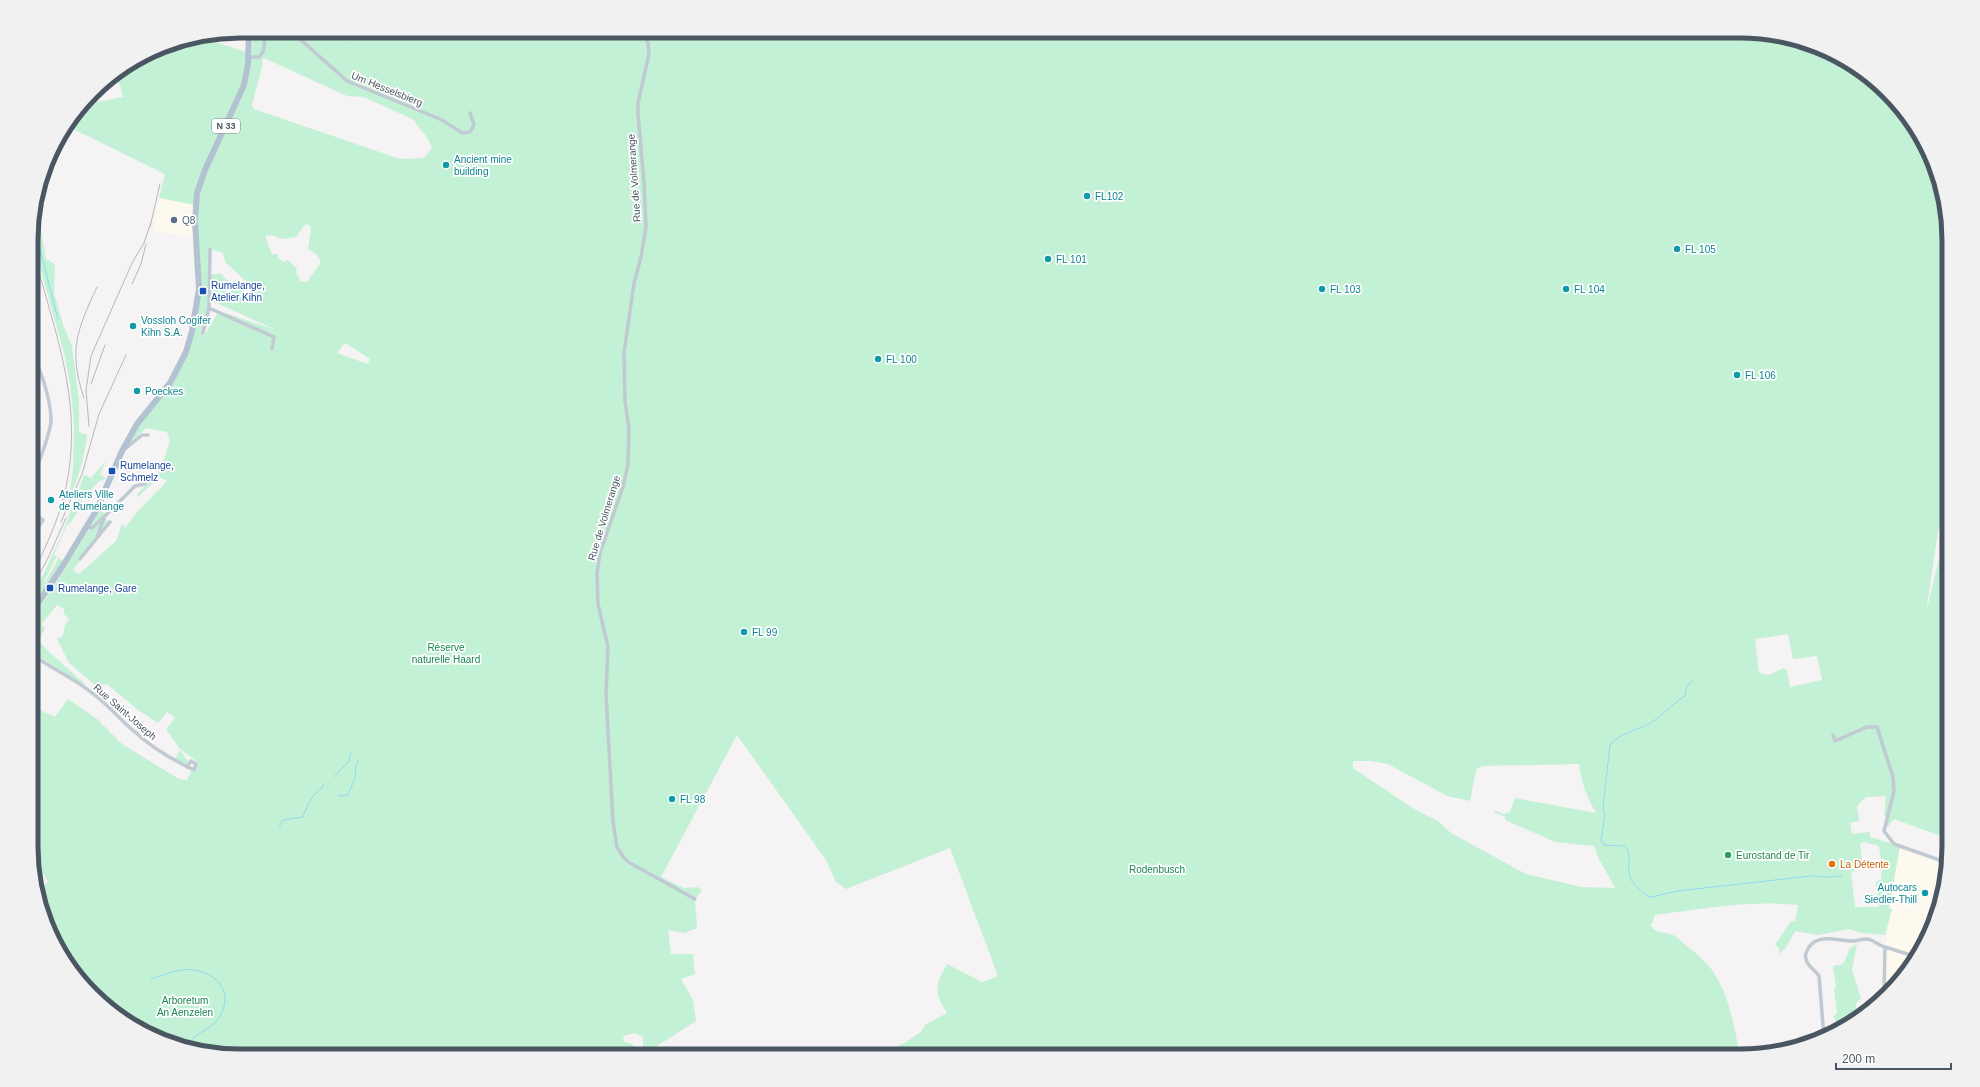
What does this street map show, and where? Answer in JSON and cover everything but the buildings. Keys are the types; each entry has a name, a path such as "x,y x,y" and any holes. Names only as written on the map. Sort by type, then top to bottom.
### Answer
{"main road":[{"name":"N 33","path":"38,603 87,527 100,503 122,450 137,424 176,374 186,352 196,315 199,289 195,210 197,193 205,170 244,85 248,58 249,38"}],"street":[{"path":"248,58 259,57 262,54 264,38"},
{"name":"Um Hesselsbierg","path":"299,38 338,74 358,87 400,101 442,120 462,133 470,132 474,125 470,113"},
{"name":"Rue de Volmerange","path":"646,38 648,43 649,54 638,109 646,227 641,257 634,283 624,361 625,402 629,428 628,464 623,487 598,562 598,604 608,648 606,694 613,822 617,846 624,858 630,863 695,899"},
{"path":"204,333 209,308 210,249"},
{"path":"209,308 274,337 272,349"},
{"path":"196,315 207,318"},
{"path":"38,370 45,386 51,418 50,428 38,458"},
{"path":"122,450 142,435 148,435"},
{"path":"87,527 92,528 135,486 145,484"},
{"path":"38,516 43,520 38,528"},
{"path":"97,538 104,517"},
{"path":"80,559 110,522"},
{"name":"Rue Saint-Joseph","path":"38,658 91,692 157,750 187,767"},
{"path":"1831,742 1867,727 1877,727 1893,777 1894,791 1891,808 1884,831 1894,844 1942,861"},
{"path":"1833,735 1835,741"},
{"path":"191,761 194,761 196,766 194,770 187,767 191,761"},
{"path":"1823,1031 1819,976 1808,965 1805,954 1810,945 1823,939 1855,942 1861,938 1871,940 1877,945 1911,955"},
{"path":"1884,989 1885,947"}],"shaded area":[{"path":"159,198 195,205 196,238 153,231"},
{"path":"1900,846 1942,861 1935,899 1927,924 1915,948 1900,970 1889,983 1884,983 1885,947 1892,909 1889,908"}],"green space":[{"path":"253,38 347,38 352,42 351,38 1753,38 1792,45 1817,53 1852,72 1873,88 1892,107 1915,139 1927,163 1938,201 1942,230 1942,521 1938,532 1926,613 1942,547 1942,836 1894,819 1884,831 1887,816 1884,816 1886,796 1866,797 1857,806 1859,821 1850,823 1852,834 1870,832 1870,837 1900,846 1889,908 1892,909 1885,935 1861,933 1850,929 1818,935 1795,931 1786,948 1779,956 1779,948 1775,945 1791,921 1795,922 1798,905 1745,904 1655,915 1652,924 1650,924 1652,927 1657,931 1675,936 1704,961 1718,979 1727,1000 1736,1034 1738,1049 891,1049 904,1043 921,1032 925,1025 947,1013 938,994 938,983 947,964 982,982 998,976 950,848 846,889 836,882 826,860 737,735 661,877 684,888 697,887 702,890 695,899 697,928 684,933 668,930 671,954 693,954 695,974 681,979 693,1000 696,1021 652,1049 643,1049 643,1037 635,1033 623,1036 624,1042 633,1044 633,1049 227,1049 188,1042 163,1034 128,1015 97,990 72,959 53,924 42,886 48,882 38,860 38,709 55,717 68,699 97,719 122,744 179,779 187,780 191,771 196,770 196,761 179,748 166,729 175,718 167,712 158,723 138,710 107,684 95,685 69,663 57,639 63,636 65,625 69,619 64,614 64,609 57,605 41,625 45,628 39,641 84,683 83,685 38,655 38,610 100,511 107,514 104,517 109,521 73,570 79,574 116,541 122,524 125,528 138,511 167,481 159,477 138,497 137,494 160,471 170,441 167,432 146,428 128,445 137,424 162,394 186,352 199,289 195,205 159,198 165,174 72,128 92,102 123,97 117,80 139,65 163,53 188,45 211,40 252,54","holes":["264,58 347,96 364,97 414,120 426,136 432,148 424,158 400,159 254,109 252,105 263,63 262,60","308,224 311,228 308,249 317,255 321,262 307,282 300,281 296,272 297,269 288,260 284,262 278,258 278,254 272,254 265,236 272,235 282,239 296,237 304,226","210,249 223,253 225,262 250,285 246,292 223,277 222,274 209,274","210,300 276,330 219,311 202,339","345,343 370,359 368,364 337,353","1788,634 1793,659 1817,656 1822,680 1790,687 1787,670 1784,668 1769,675 1759,673 1755,639","1353,761 1371,761 1388,764 1447,796 1470,801 1476,770 1482,766 1579,764 1585,789 1596,813 1515,798 1510,812 1503,814 1494,810 1494,812 1505,817 1505,820 1555,842 1594,846 1599,859 1615,888 1581,887 1526,874 1451,833 1439,822 1411,807 1353,768","1864,842 1879,846 1882,869 1881,880 1876,881 1879,907 1855,907 1851,872 1863,868 1860,844"]},
{"path":"39,220 46,259 55,264 54,293 64,327 72,346 79,400 79,432 87,435 82,463 73,490 70,489 73,470 74,423 70,383 64,353 38,260"},
{"path":"106,461 100,474 106,479 99,481 81,501 83,504 69,525 67,524 54,555 63,561 47,584 38,602 38,583 62,534 84,475 91,478","holes":["56,557 58,559 45,583 44,582"]},
{"path":"180,750 188,761 187,764 175,759"},
{"path":"39,866 43,876 41,877"},
{"path":"1857,944 1852,970 1861,998 1856,1003 1855,1012 1836,1024 1833,1016 1837,1013 1834,989 1836,987 1833,966 1843,964 1850,948"}],"waterway":[{"path":"38,242 58,319"},
{"path":"1692,681 1686,688 1685,696 1656,719 1645,726 1621,736 1610,745 1603,807 1605,815 1601,840 1604,845 1625,846 1629,856 1630,878 1640,890 1651,897 1677,891 1811,876 1842,876"},
{"path":"334,777 349,761 351,753"},
{"path":"357,764 358,760"},
{"path":"339,796 348,795 355,778 356,766"},
{"path":"279,827 283,820 303,817 311,800 316,792 323,787 323,784"},
{"path":"151,979 181,970 201,971 210,975 222,988 225,996 224,1006 220,1016 210,1027 192,1039"}],"railway":[{"path":"150,227 160,184"},
{"path":"89,426 86,390 91,356 132,263 144,243 151,222"},
{"path":"132,284 141,264 146,244"},
{"path":"38,268 65,371 70,401 72,432 70,463 64,496 54,526 38,563"},
{"path":"84,398 76,366 77,341 84,316 97,287"},
{"path":"91,384 105,345"},
{"path":"61,522 82,474 99,414 126,355"},
{"path":"38,577 66,518"}],"place":[{"name":"Ancient mine building","path":"446,165"},
{"name":"FL102","path":"1087,196"},
{"name":"Q8","path":"174,220"},
{"name":"FL 105","path":"1677,249"},
{"name":"FL 101","path":"1048,259"},
{"name":"FL 103","path":"1322,289"},
{"name":"FL 104","path":"1566,289"},
{"name":"Rumelange, Atelier Kihn","path":"203,291"},
{"name":"Vossloh Cogifer Kihn S.A.","path":"133,326"},
{"name":"FL 100","path":"878,359"},
{"name":"FL 106","path":"1737,375"},
{"name":"Poeckes","path":"137,391"},
{"name":"Rumelange, Schmelz","path":"112,471"},
{"name":"Ateliers Ville de Rumelange","path":"51,500"},
{"name":"Rumelange, Gare","path":"50,588"},
{"name":"FL 99","path":"744,632"},
{"name":"FL 98","path":"672,799"},
{"name":"Eurostand de Tir","path":"1728,855"},
{"name":"La Détente","path":"1832,864"},
{"name":"Autocars Siedler-Thill","path":"1925,893"}],"park label":[{"name":"Réserve naturelle Haard","path":"446,652"},
{"name":"Rodenbusch","path":"1157,869"},
{"name":"Arboretum An Aenzelen","path":"185,1006"}]}
